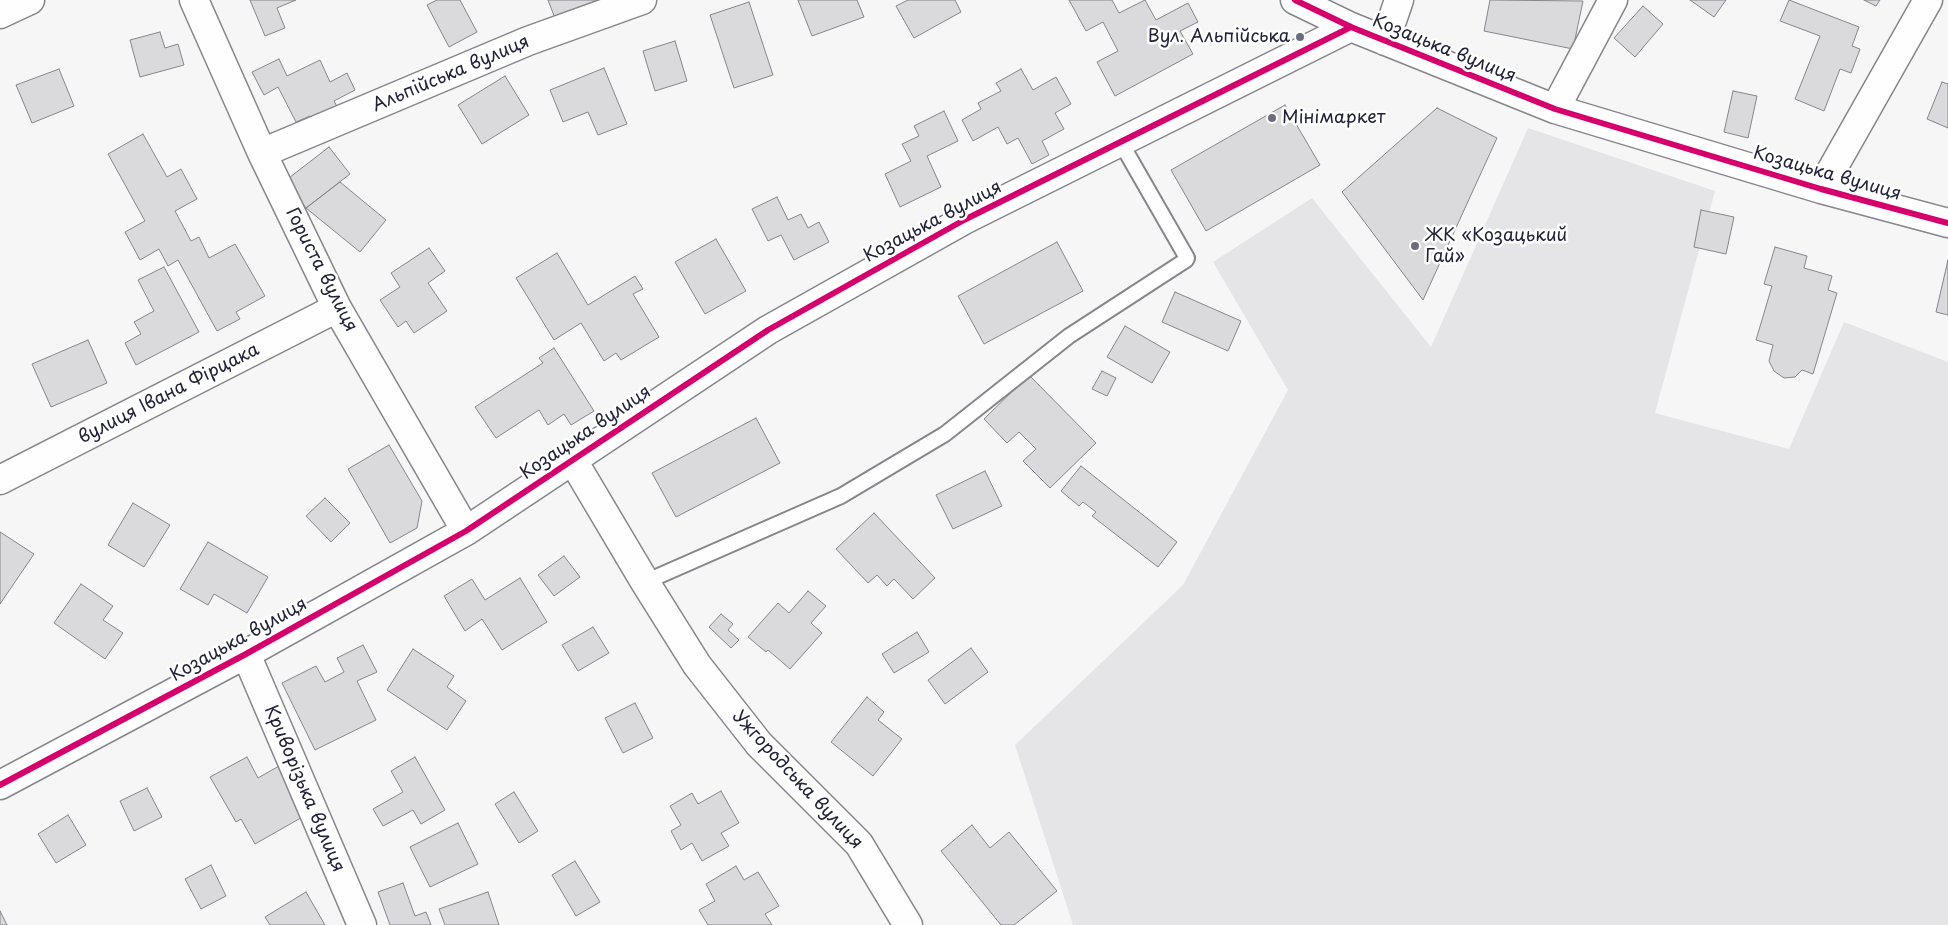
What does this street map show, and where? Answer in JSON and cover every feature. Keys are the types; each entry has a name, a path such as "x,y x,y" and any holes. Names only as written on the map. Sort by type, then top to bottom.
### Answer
{"street":[{"path":"0,14 30,0"},
{"name":"Гориста вулиця","path":"194,0 262,153 338,308 466,531"},
{"name":"Альпійська вулиця","path":"262,153 528,41 642,0"},
{"path":"1295,0 1351,28"},
{"path":"1384,41 1399,0"},
{"path":"1555,109 1612,0"},
{"path":"1821,189 1928,0"},
{"name":"Козацька вулиця","path":"0,785 246,654 466,531 768,330 964,220 1351,28 1555,109 1821,189 1948,223"},
{"name":"вулиця Івана Фірцака","path":"0,480 338,308"},
{"name":"Ужгородська вулиця","path":"572,459 697,665 759,744 859,844 908,925"},
{"name":"Криворізька вулиця","path":"246,654 362,925"}],"lane":[{"path":"645,582 841,496 945,434 1069,336 1186,260 1187,258 1121,143"}],"shaded area":[{"path":"1528,128 1715,191 1655,413 1789,449 1844,322 1948,362 1948,925 1073,925 1015,745 1183,585 1288,390 1213,262 1312,198 1431,347"}],"building":[{"path":"250,0 296,0 277,8 285,28 265,36"},
{"path":"437,0 460,0 477,32 449,47 427,5"},
{"path":"548,0 613,0 556,21"},
{"path":"798,0 857,0 864,17 812,36"},
{"path":"908,0 955,0 961,12 914,38 896,6"},
{"path":"1069,0 1112,0 1119,13 1145,0 1156,20 1188,3 1198,22 1180,31 1193,54 1115,96 1097,62 1118,51 1103,22 1086,31"},
{"path":"1490,0 1583,1 1573,49 1484,31"},
{"path":"1690,0 1726,0 1714,17"},
{"path":"1789,0 1859,27 1852,46 1860,49 1851,73 1840,69 1824,111 1795,99 1820,36 1780,21"},
{"path":"1864,0 1880,0 1876,6"},
{"path":"749,2 773,75 734,88 710,15"},
{"path":"1643,6 1663,24 1635,57 1614,38"},
{"path":"160,32 165,48 178,44 184,65 140,77 130,40"},
{"path":"675,41 687,81 655,91 643,51"},
{"path":"279,59 287,76 320,60 330,82 347,73 355,90 334,101 339,110 314,123 310,116 296,122 278,87 264,95 252,72"},
{"path":"604,68 627,124 598,135 588,112 563,122 550,90"},
{"path":"59,69 74,106 32,123 16,85"},
{"path":"1021,69 1033,90 1056,77 1071,104 1055,113 1064,129 1042,141 1049,155 1032,164 1018,138 1007,144 998,127 973,141 962,120 981,109 978,103 1001,91 996,83"},
{"path":"505,76 529,115 482,144 458,105"},
{"path":"1942,82 1948,84 1948,128 1927,119"},
{"path":"1733,91 1757,96 1748,138 1724,132"},
{"path":"1285,105 1320,165 1206,231 1171,170"},
{"name":"ЖК «Козацький Гай»","path":"1437,108 1497,138 1423,300 1342,192"},
{"path":"944,111 958,141 927,156 941,187 900,207 885,174 911,161 902,144 919,136 914,126"},
{"path":"143,134 167,177 181,169 197,199 175,211 191,241 199,237 209,258 235,244 265,296 236,312 240,319 217,331 178,260 168,266 159,249 140,260 125,232 145,221 108,154"},
{"path":"329,147 350,174 306,208 285,181"},
{"path":"340,182 386,220 360,252 306,208"},
{"path":"777,197 788,220 801,214 808,228 819,222 829,242 794,260 781,235 768,241 752,209"},
{"path":"1701,210 1734,217 1726,254 1694,247"},
{"path":"716,239 746,291 705,314 675,262"},
{"path":"1057,242 1083,291 984,344 958,296"},
{"path":"1775,247 1807,256 1804,268 1832,276 1828,290 1837,293 1813,374 1802,370 1795,377 1784,378 1774,371 1769,361 1773,345 1756,340 1772,286 1764,284"},
{"path":"429,248 445,271 428,283 447,311 414,333 406,321 398,327 380,300 400,287 391,273"},
{"path":"557,253 588,305 635,276 643,289 633,294 659,337 621,360 616,353 604,361 581,323 554,340 516,278"},
{"path":"1948,260 1948,315 1936,312"},
{"path":"164,267 199,332 136,365 125,343 141,334 134,322 154,311 138,280"},
{"path":"1175,292 1241,321 1228,351 1162,322"},
{"path":"1125,326 1170,352 1152,383 1107,357"},
{"path":"88,340 107,383 51,407 32,364"},
{"path":"554,348 594,411 571,425 564,414 548,425 539,410 496,438 475,407 543,363 539,358"},
{"path":"1102,371 1116,378 1107,396 1092,389"},
{"path":"1029,375 1096,443 1050,488 1023,461 1036,449 1019,432 1007,443 984,419"},
{"path":"756,418 780,463 676,517 652,473"},
{"path":"389,445 422,501 417,528 390,543 348,469"},
{"path":"1081,466 1177,542 1158,567 1092,516 1096,512 1083,502 1079,506 1061,491"},
{"path":"985,471 1002,506 953,529 936,495"},
{"path":"325,498 350,523 331,542 306,516"},
{"path":"133,503 170,525 144,567 108,545"},
{"path":"874,513 935,578 913,599 894,579 887,586 877,575 868,583 836,549"},
{"path":"0,532 34,554 0,604"},
{"path":"208,542 268,577 247,613 214,594 208,605 180,589"},
{"path":"564,556 580,577 554,596 538,575"},
{"path":"520,578 547,622 502,650 482,619 465,631 444,596 472,579 485,600"},
{"path":"81,584 113,606 103,620 123,633 105,659 54,623"},
{"path":"808,591 826,606 811,623 822,633 790,669 768,650 766,652 748,637 778,603 789,613"},
{"path":"721,614 733,624 728,630 739,640 731,648 709,627"},
{"path":"593,627 609,653 578,671 562,645"},
{"path":"917,632 929,652 894,673 882,654"},
{"path":"363,645 377,672 357,681 376,720 315,750 282,683 316,666 325,682 344,672 337,658"},
{"path":"971,648 988,672 945,704 928,680"},
{"path":"413,649 454,676 447,687 466,701 447,730 387,690"},
{"path":"867,697 884,712 878,720 902,739 873,776 831,742"},
{"path":"635,703 653,738 623,753 605,718"},
{"path":"247,757 258,778 279,766 306,815 255,844 241,819 236,822 210,777"},
{"path":"415,757 445,810 421,824 413,810 383,826 373,809 403,792 391,771"},
{"path":"147,788 162,817 134,831 120,801"},
{"path":"721,791 739,823 721,833 729,846 702,861 692,843 681,850 671,831 681,825 670,806 692,793 698,804"},
{"path":"514,792 538,831 519,843 495,804"},
{"path":"68,815 86,845 56,863 38,834"},
{"path":"458,823 478,864 430,887 410,847"},
{"path":"972,825 990,848 1009,832 1057,891 1014,925 1001,925 941,851"},
{"path":"575,861 600,902 576,916 552,875"},
{"path":"211,865 226,896 201,909 185,879"},
{"path":"736,866 744,880 758,872 779,906 765,914 772,925 708,925 699,910 715,901 706,884"},
{"path":"403,883 415,916 426,912 431,925 390,925 378,892"},
{"path":"306,892 325,925 270,925 265,917"},
{"path":"488,892 499,925 445,925 439,909"},
{"path":"0,911 7,925 0,925"}],"cycle path":[{"path":"1295,0 1351,27 1555,109 1821,189 1948,223"},
{"path":"0,785 246,654 466,531 768,330 964,220 1351,27"}],"place":[{"name":"Вул. Альпійська","path":"1300,37"},
{"name":"Мінімаркет","path":"1272,118"},
{"name":"ЖК «Козацький Гай»","path":"1415,246"}]}
